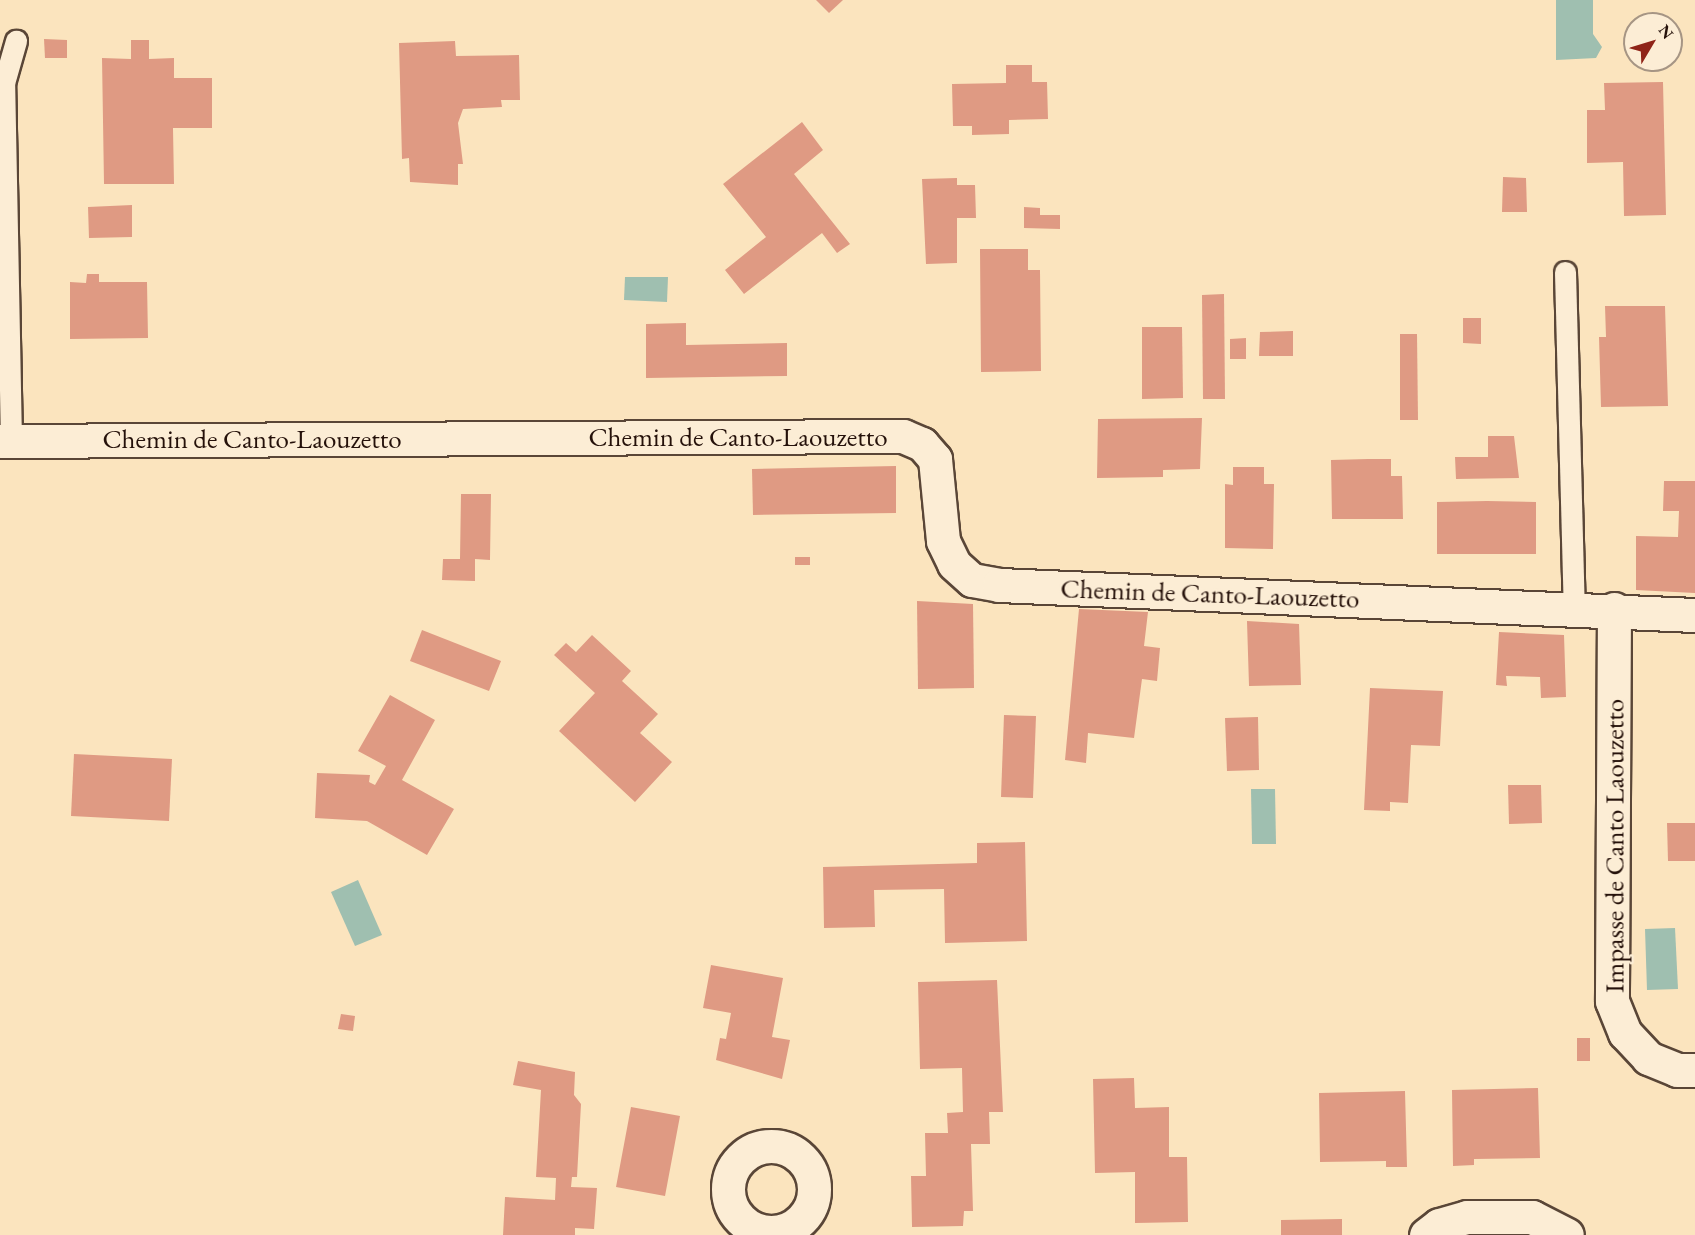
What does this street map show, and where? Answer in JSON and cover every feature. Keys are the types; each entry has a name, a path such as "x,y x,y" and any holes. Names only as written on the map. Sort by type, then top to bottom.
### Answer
{"street":[{"name":"Chemin de Canto-Laouzetto","path":"5,441 903,436 922,444 934,459 944,541 954,564 972,580 999,585 1614,609 1695,615"},
{"name":"Impasse de Canto Laouzetto","path":"1614,609 1612,1000 1625,1033 1648,1058 1677,1070 1695,1070"},
{"path":"1426,1235 1439,1225 1467,1217 1532,1217 1567,1235"}],"lane":[{"path":"5,441 4,83 16,41"},
{"path":"1565,272 1574,608"}],"shaded area":[{"path":"1556,0 1593,0 1593,34 1602,47 1596,58 1556,60"},
{"path":"625,277 668,277 667,302 624,300"},
{"path":"1251,789 1275,789 1276,844 1252,844"},
{"path":"358,880 382,935 355,946 331,892"},
{"path":"1675,928 1678,989 1647,990 1645,929"}],"building":[{"path":"816,0 843,0 829,13"},
{"path":"44,39 67,40 67,58 45,58"},
{"path":"131,40 149,40 149,59 174,58 174,78 212,78 212,128 173,128 174,184 104,184 102,58 131,59"},
{"path":"455,41 456,56 519,55 520,100 501,100 502,107 463,109 458,123 463,164 458,164 458,185 410,182 409,158 402,159 399,43"},
{"path":"1006,65 1032,65 1032,82 1047,82 1048,119 1009,120 1009,134 972,135 972,126 953,126 952,84 1006,83"},
{"path":"1663,82 1666,215 1624,216 1623,162 1587,163 1587,110 1605,110 1604,83"},
{"path":"802,122 823,150 794,174 850,244 837,253 822,233 744,294 725,270 766,237 723,184"},
{"path":"1503,177 1526,178 1527,212 1502,212"},
{"path":"957,178 957,185 975,185 976,218 957,218 957,263 926,264 922,179"},
{"path":"132,205 132,237 89,238 88,207"},
{"path":"1024,207 1040,208 1040,215 1060,215 1060,229 1024,228"},
{"path":"980,249 1028,249 1028,270 1040,270 1041,371 981,372"},
{"path":"87,274 99,274 99,282 147,282 148,338 70,339 70,282 86,283"},
{"path":"1224,294 1225,399 1203,399 1202,295"},
{"path":"1605,306 1665,306 1668,406 1601,407 1599,337 1606,337"},
{"path":"1463,318 1481,318 1481,344 1463,343"},
{"path":"686,323 686,345 787,343 787,376 646,378 646,324"},
{"path":"1142,327 1182,327 1183,398 1142,399"},
{"path":"1293,331 1293,356 1259,356 1260,332"},
{"path":"1400,334 1417,334 1418,420 1400,420"},
{"path":"1246,338 1246,359 1230,359 1230,339"},
{"path":"1202,418 1200,469 1163,470 1163,477 1097,478 1098,419"},
{"path":"1488,436 1514,436 1519,478 1456,479 1455,457 1488,457"},
{"path":"1391,459 1391,476 1402,476 1403,519 1332,519 1331,460"},
{"path":"896,466 896,513 753,515 752,469"},
{"path":"1233,467 1264,467 1264,484 1274,484 1273,549 1225,548 1225,484 1233,485"},
{"path":"1664,481 1695,481 1695,593 1636,590 1636,536 1678,537 1679,511 1663,511"},
{"path":"461,494 491,494 490,560 475,559 475,581 442,580 443,559 460,559"},
{"path":"1437,502 1536,502 1536,554 1437,554"},
{"path":"795,557 810,557 810,565 795,565"},
{"path":"917,601 973,604 974,688 918,689"},
{"path":"1079,609 1148,612 1144,646 1160,648 1157,681 1142,679 1134,738 1088,733 1086,763 1065,760"},
{"path":"1247,621 1299,624 1301,685 1249,686"},
{"path":"422,630 501,661 489,691 410,661"},
{"path":"1499,632 1564,635 1566,697 1541,698 1540,677 1506,676 1507,686 1496,685"},
{"path":"592,635 631,671 622,681 658,714 640,733 672,762 635,802 559,731 595,693 554,655 566,643 576,652"},
{"path":"1370,688 1443,691 1440,746 1411,745 1408,803 1390,802 1390,811 1364,810"},
{"path":"390,695 435,720 402,780 454,809 427,855 367,821 315,818 317,773 370,775 369,782 375,785 386,766 358,751"},
{"path":"1004,715 1036,716 1033,798 1001,797"},
{"path":"1258,717 1259,770 1227,771 1225,718"},
{"path":"74,754 172,759 169,821 71,816"},
{"path":"1508,785 1541,785 1542,823 1509,824"},
{"path":"1667,823 1695,823 1695,861 1668,861"},
{"path":"1025,842 1027,941 945,943 944,889 874,890 875,927 824,928 823,867 977,863 977,843"},
{"path":"711,965 783,978 772,1037 790,1040 782,1079 716,1060 720,1038 726,1039 731,1013 703,1008"},
{"path":"997,980 1003,1112 989,1112 990,1144 971,1144 973,1211 964,1211 963,1226 912,1227 911,1176 926,1176 925,1133 948,1133 947,1113 963,1112 962,1068 920,1069 918,982"},
{"path":"341,1014 355,1016 353,1031 338,1029"},
{"path":"1577,1038 1590,1038 1590,1061 1577,1061"},
{"path":"518,1061 575,1072 574,1095 581,1104 577,1177 572,1177 571,1187 597,1188 594,1229 575,1228 575,1235 503,1235 505,1197 555,1200 556,1178 536,1177 541,1090 513,1085"},
{"path":"1134,1078 1135,1108 1169,1107 1169,1157 1187,1157 1188,1222 1135,1223 1135,1172 1095,1173 1093,1079"},
{"path":"1538,1088 1540,1158 1474,1159 1474,1165 1453,1166 1452,1090"},
{"path":"1405,1091 1407,1167 1386,1167 1386,1161 1320,1162 1319,1093"},
{"path":"631,1107 680,1116 665,1196 616,1187"},
{"path":"1342,1219 1342,1235 1281,1235 1281,1220"}]}
